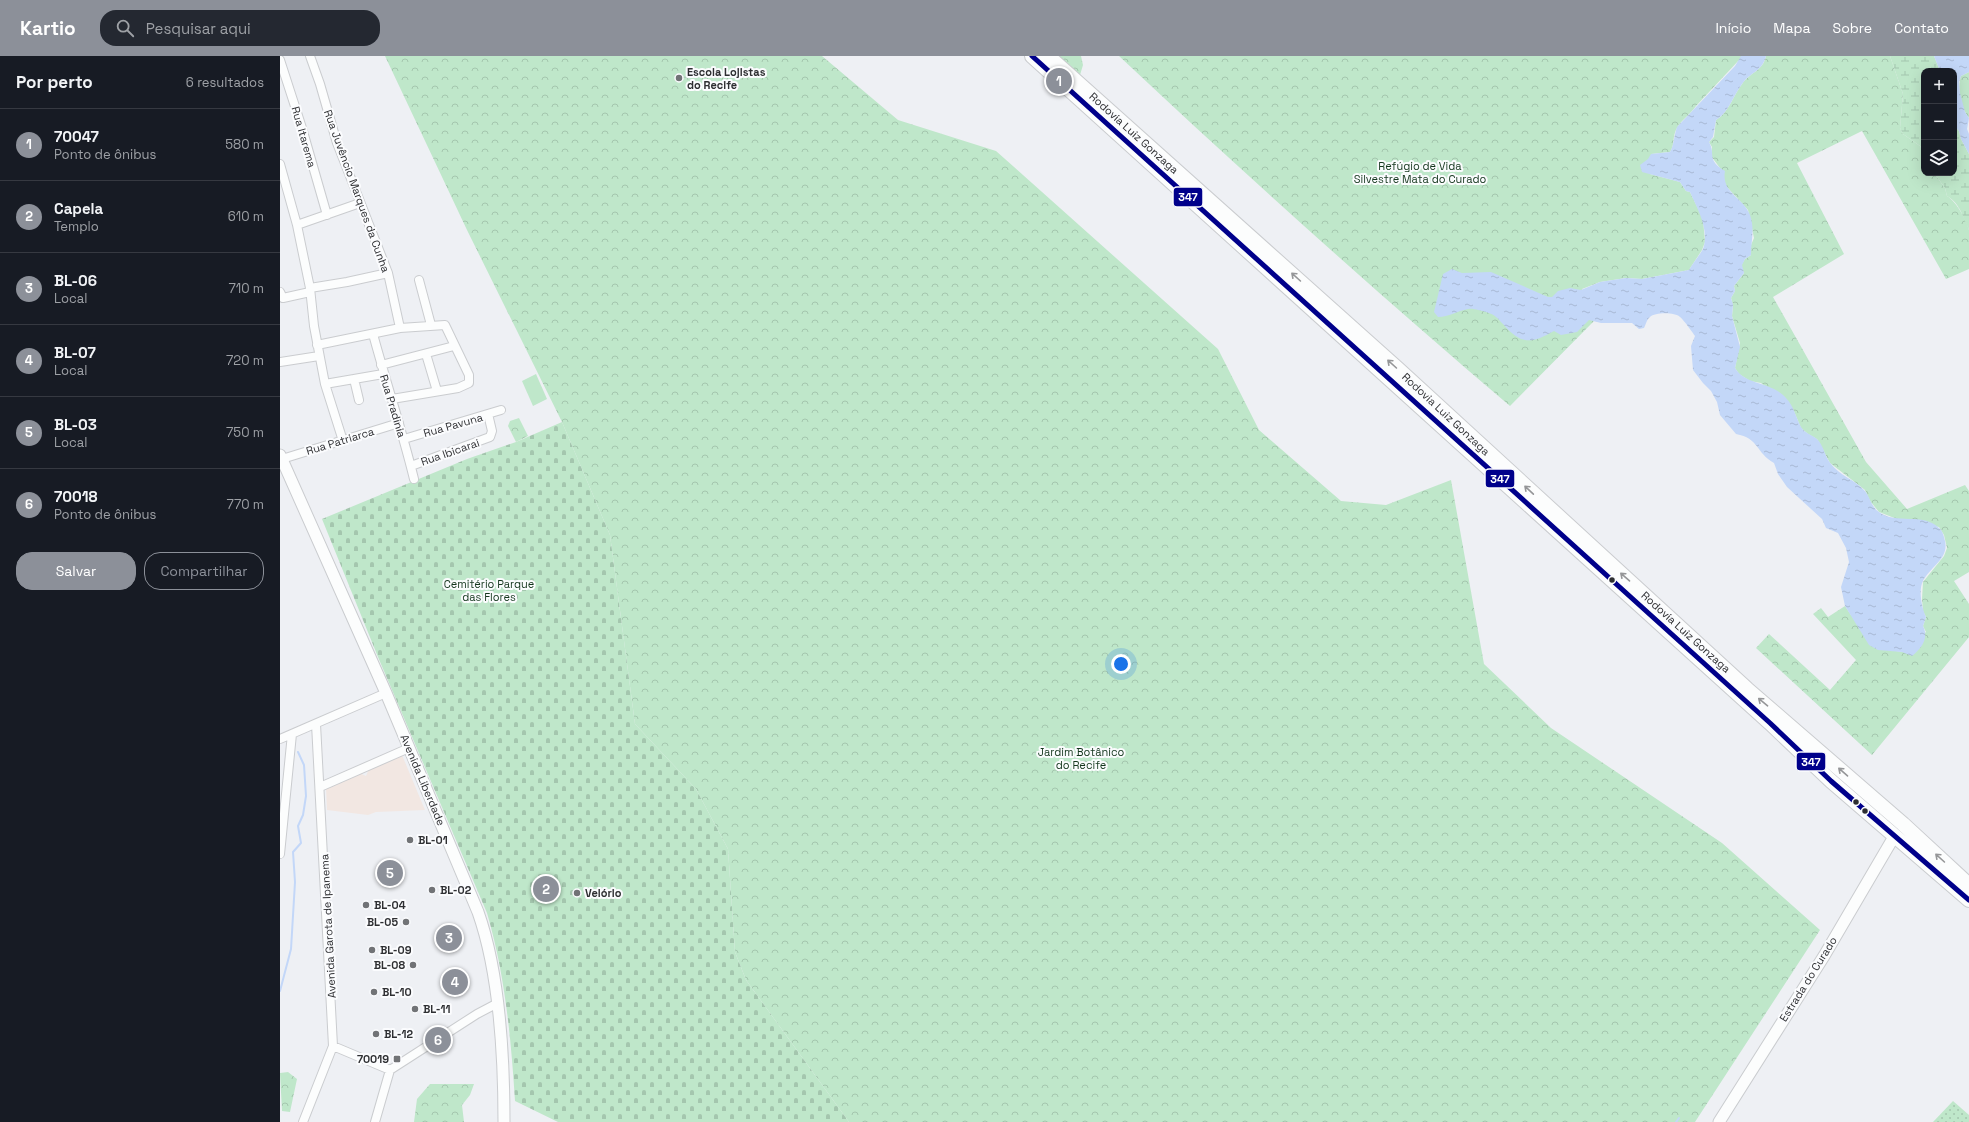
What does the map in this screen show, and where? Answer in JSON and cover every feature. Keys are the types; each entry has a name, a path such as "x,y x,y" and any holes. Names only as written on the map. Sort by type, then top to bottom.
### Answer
{"highway":[{"name":"Rodovia Luiz Gonzaga","path":"1032,56 1832,781 1896,835 1969,900"},
{"name":"Rodovia Luiz Gonzaga","path":"1048,56 1392,364 1747,689 1903,824 1969,885"}],"main road":[{"name":"Avenida Liberdade","path":"281,457 409,748 464,868 486,934 504,1075 504,1122"},
{"name":"Estrada do Curado","path":"1719,1122 1824,956 1896,835"}],"street":[{"name":"Rua Juvêncio Marques da Cunha","path":"310,56 320,84 332,128 388,273 394,292 400,328"},
{"name":"Rua Itarema","path":"280,60 302,128 327,215"},
{"path":"280,164 283,192 297,225 310,290 317,345 325,384 343,441"},
{"path":"297,225 360,203"},
{"path":"280,292 283,298 310,290 388,273"},
{"path":"419,280 431,326"},
{"path":"317,345 400,328 445,325 470,378 465,385 392,399"},
{"name":"Rua Pradinia","path":"373,334 383,374 404,439 414,479"},
{"path":"381,365 454,346"},
{"path":"426,354 437,391"},
{"path":"280,362 319,356"},
{"path":"325,384 383,374"},
{"path":"354,379 359,400"},
{"name":"Rua Pavuna","path":"404,439 501,410"},
{"name":"Rua Ibicarai","path":"411,466 490,437 492,431 488,414"},
{"name":"Rua Patriarca","path":"281,457 343,441 399,423"},
{"path":"280,739 386,693"},
{"name":"Avenida Garota de Ipanema","path":"302,1122 334,1046 316,724"},
{"path":"280,854 292,734"},
{"path":"320,787 409,748"},
{"path":"375,1122 390,1070 496,1004"},
{"path":"334,1046 390,1070"}],"shaded area":[{"path":"402,755 425,810 376,812 368,815 327,810 326,787 359,773 366,776 369,769"}],"green space":[{"name":"Jardim Botânico do Recife","path":"385,56 822,56 898,120 996,151 1218,349 1259,430 1341,501 1386,505 1451,480 1484,664 1551,728 1722,843 1820,930 1695,1122 849,1122 746,980 735,952 728,849 696,789 635,724 610,535 562,422 467,230"},
{"path":"1057,56 1081,56 1083,65 1080,75"},
{"name":"Refúgio de Vida Silvestre Mata do Curado","path":"1119,56 1741,56 1741,58 1679,125 1674,134 1670,152 1651,154 1650,174 1680,182 1686,191 1690,192 1703,219 1705,242 1702,250 1689,270 1642,279 1626,278 1600,282 1582,289 1595,320 1510,406 1313,234"},
{"path":"1766,56 1890,56 1903,94 1900,128 1903,134 1921,148 1921,176 1936,176 1945,188 1947,196 1954,202 1961,212 1969,230 1969,269 1946,279 1862,131 1797,163 1844,254 1773,297 1866,462 1907,509 1965,485 1969,491 1969,572 1954,581 1969,604 1969,637 1872,755 1756,648 1769,634 1830,690 1856,660 1813,614 1821,608 1828,617 1845,606 1851,615 1896,651 1903,652 1926,632 1923,626 1926,617 1923,611 1923,582 1944,556 1947,548 1944,535 1939,527 1897,519 1879,512 1870,501 1865,490 1830,463 1817,439 1801,428 1793,409 1761,383 1750,381 1739,374 1735,368 1740,343 1732,316 1733,305 1731,298 1735,291 1734,286 1744,273 1741,265 1745,259 1751,255 1751,245 1754,238 1748,210 1726,186 1720,168 1711,156 1712,147 1709,142 1714,137 1716,120 1728,108 1745,80 1762,65"},
{"path":"1890,56 1934,56 1939,68 1921,68 1921,148 1903,134 1900,128 1903,94"},
{"path":"1969,72 1969,118 1962,103 1959,86 1961,76"},
{"path":"1957,129 1969,154 1969,229 1961,211 1947,196 1945,188 1936,176 1957,176"},
{"path":"536,374 547,399 533,406 522,381"},
{"path":"519,418 528,436 516,442 508,426 510,421"},
{"name":"Cemitério Parque das Flores","path":"562,422 610,535 635,724 696,789 728,849 735,952 746,980 849,1122 558,1122 515,1101 503,983 487,913 378,657 322,519 467,459 516,442"},
{"path":"288,1072 297,1079 290,1112 282,1111 280,1073"},
{"path":"430,1084 474,1084 470,1095 462,1105 464,1122 414,1122 417,1099"},
{"path":"1953,1101 1969,1115 1969,1122 1933,1122"}],"water":[{"path":"1741,56 1766,56 1759,69 1745,80 1728,108 1716,120 1713,137 1709,142 1715,164 1725,171 1726,185 1747,209 1752,225 1751,255 1745,259 1742,265 1744,273 1734,286 1735,291 1731,298 1733,305 1732,316 1740,347 1735,368 1746,378 1773,389 1786,398 1803,429 1818,440 1834,468 1864,490 1876,510 1893,518 1917,519 1933,523 1943,534 1945,547 1942,558 1926,576 1921,589 1922,604 1926,617 1923,626 1925,630 1925,639 1919,650 1912,656 1902,652 1878,650 1869,645 1845,606 1841,587 1849,562 1846,548 1838,533 1826,528 1822,519 1787,487 1778,474 1774,463 1764,455 1753,442 1736,434 1720,415 1717,402 1711,391 1693,370 1691,346 1695,336 1680,317 1670,313 1656,314 1647,320 1644,328 1639,329 1632,323 1601,323 1589,320 1577,332 1561,335 1554,331 1533,340 1527,340 1515,336 1496,317 1486,312 1468,309 1438,317 1434,312 1443,274 1452,269 1462,273 1491,272 1548,297 1552,297 1558,291 1570,288 1581,290 1600,282 1626,278 1642,279 1689,270 1703,249 1705,242 1702,219 1690,192 1686,191 1680,182 1642,172 1640,165 1648,159 1651,154 1670,152 1677,127 1735,66"},
{"path":"1934,56 1969,56 1969,72 1961,76 1959,82 1965,112 1969,118 1967,129 1969,134 1969,154 1957,129 1957,68 1939,68"}],"waterway":[{"path":"280,991 291,949 295,882 293,852 301,843 298,826 303,815 306,796 304,765 298,752"},
{"path":"1676,1122 1679,1118"}],"transit line":[{"name":"347","path":"1032,56 1770,723 1831,781 1969,900"}],"place":[{"name":"Escola Lojistas do Recife","path":"679,78"},
{"name":"70047","path":"1059,81"},
{"name":"BL-01","path":"410,840"},
{"name":"BL-03","path":"390,873"},
{"name":"Capela","path":"546,889"},
{"name":"BL-02","path":"432,890"},
{"name":"Velório","path":"577,893"},
{"name":"BL-04","path":"366,905"},
{"name":"BL-05","path":"406,922"},
{"name":"BL-06","path":"449,938"},
{"name":"BL-09","path":"372,950"},
{"name":"BL-08","path":"413,965"},
{"name":"BL-07","path":"455,982"},
{"name":"BL-10","path":"374,992"},
{"name":"BL-11","path":"415,1009"},
{"name":"BL-12","path":"376,1034"},
{"name":"70018","path":"438,1040"},
{"name":"70019","path":"397,1059"}]}
